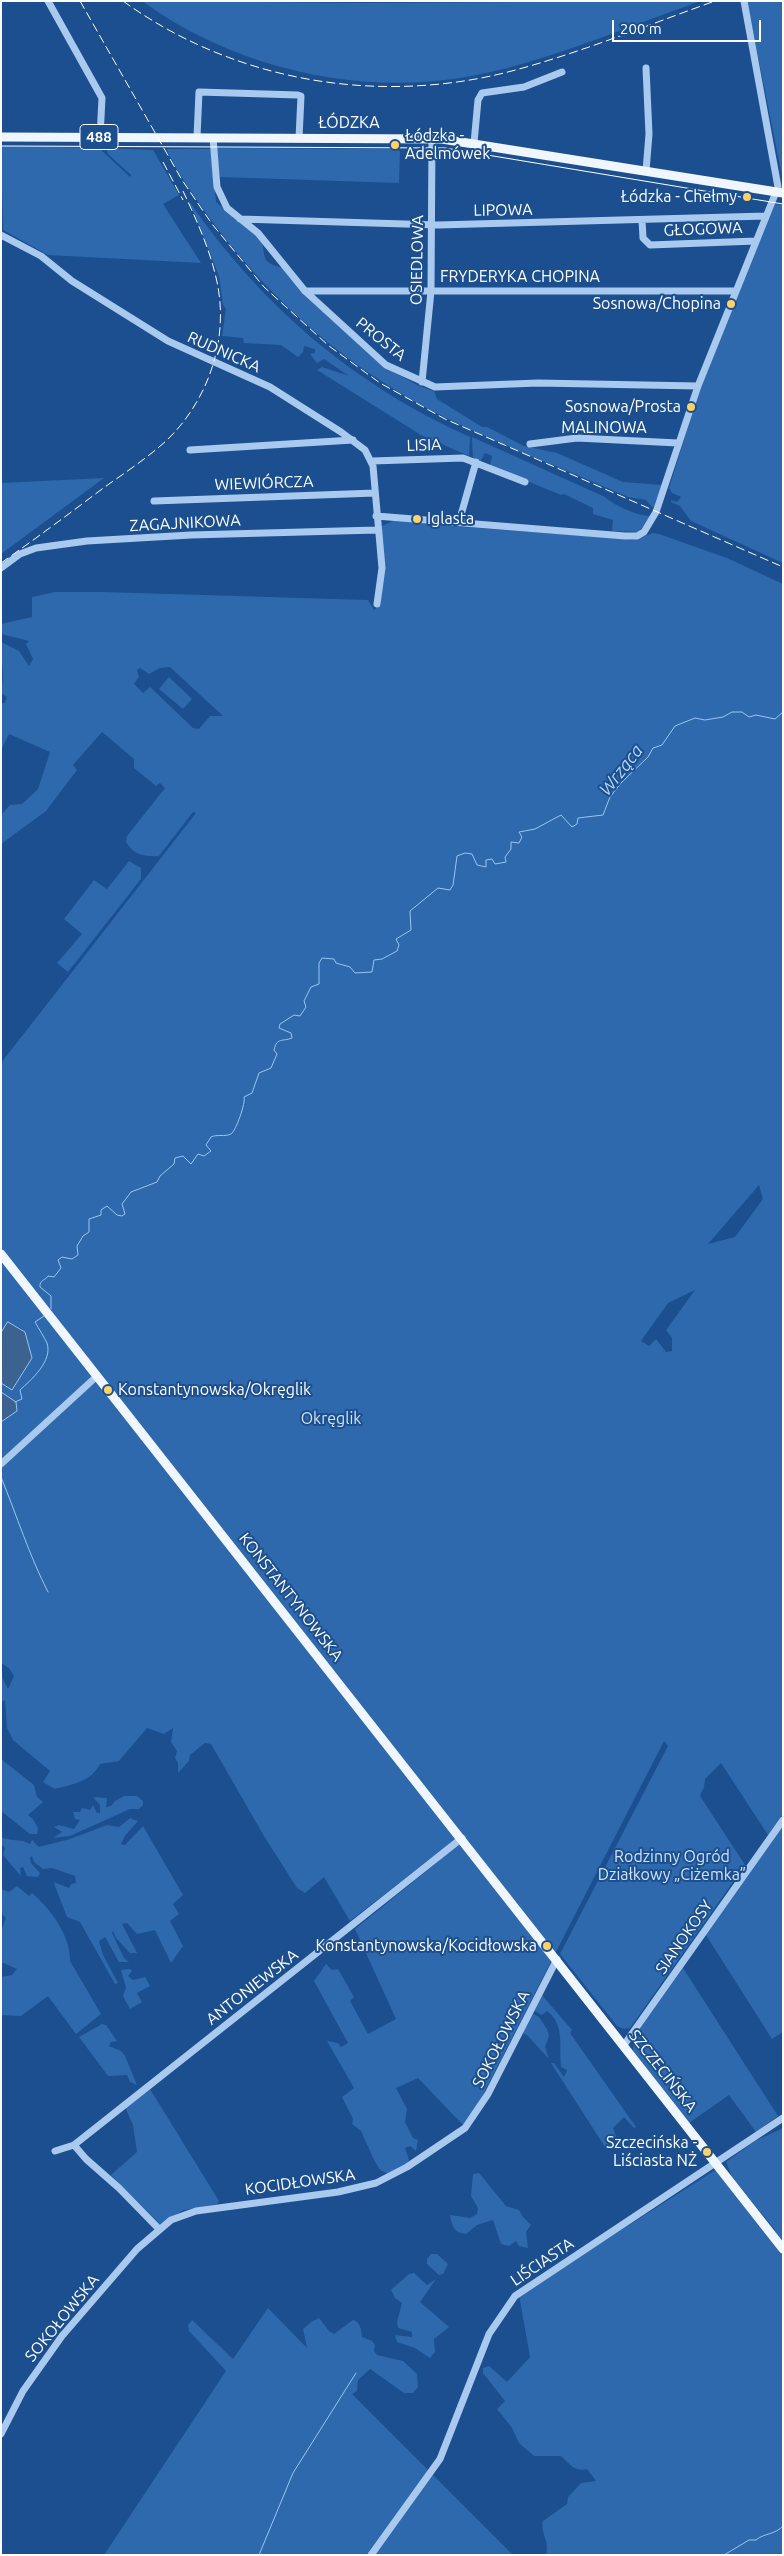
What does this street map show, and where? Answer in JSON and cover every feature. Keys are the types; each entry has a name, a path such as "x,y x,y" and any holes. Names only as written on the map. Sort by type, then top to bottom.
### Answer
{"main road":[{"name":"ŁÓDZKA","path":"1,137 432,138 474,143 779,192"},
{"name":"KONSTANTYNOWSKA","path":"1,1254 556,1959"},
{"name":"SZCZECIŃSKA","path":"556,1959 783,2249"}],"street":[{"path":"48,1 102,98 100,137"},
{"path":"376,516 634,536 648,528 656,512 698,386 766,216 779,192 744,1"},
{"path":"646,68 649,140 646,171"},
{"path":"474,143 478,100 482,93 524,87 562,72"},
{"path":"197,137 200,92 298,95 300,96 299,138"},
{"name":"PROSTA","path":"213,138 218,191 227,208 258,233 305,291 386,364 435,387 538,383 698,386"},
{"name":"OSIEDLOWA","path":"422,382 431,291 432,138"},
{"name":"LIPOWA","path":"240,218 431,224 766,216"},
{"name":"GŁOGOWA","path":"642,220 643,238 650,245 756,241"},
{"name":"RUDNICKA","path":"1,235 42,256 72,282 168,341 270,387 353,440 365,450 372,461"},
{"name":"FRYDERYKA CHOPINA","path":"305,291 736,291"},
{"name":"MALINOWA","path":"530,444 577,438 678,444"},
{"path":"190,450 353,440"},
{"name":"LISIA","path":"372,461 451,458 476,462 525,482"},
{"path":"372,461 382,568 377,604"},
{"path":"459,522 476,462"},
{"name":"WIEWIÓRCZA","path":"154,501 375,493"},
{"name":"ZAGAJNIKOWA","path":"1,568 20,554 36,548 87,541 200,535 377,530"},
{"path":"1,1464 97,1376"},
{"name":"SIANOKOSY","path":"624,2045 783,1820"},
{"name":"ANTONIEWSKA","path":"55,2151 74,2145 462,1838"},
{"name":"SOKOŁOWSKA","path":"465,2128 488,2094 556,1959"},
{"name":"LIŚCIASTA","path":"371,2555 443,2455 487,2340 513,2298 783,2118"},
{"name":"KOCIDŁOWSKA","path":"159,2229 171,2220 188,2213 338,2192 376,2183 407,2167 465,2128"},
{"path":"74,2145 86,2159 110,2178 159,2229"},
{"name":"SOKOŁOWSKA","path":"1,2434 23,2391 48,2354 131,2255 159,2229"}],"green space":[{"path":"142,1 363,3 701,1 582,45 490,72 460,78 419,82 377,82 335,78 294,70 253,58 214,43 177,24"},
{"path":"747,1 783,1 783,181"},
{"path":"1,146 99,148 130,177 131,175 108,154 106,148 153,150 179,195 163,204 201,263 48,255 3,230"},
{"path":"216,148 394,149 400,151 399,183 220,177"},
{"path":"167,149 211,149 216,202 262,240 268,262 283,268 387,368 419,386 434,391 437,399 482,427 487,427 524,446 557,453 623,482 662,485 653,508 646,500 628,497 509,447 438,414 374,377 344,355 288,308 262,282 210,218 174,165"},
{"path":"189,201 247,275 313,339 387,393 470,437 469,456 421,435 317,370 322,367 349,376 324,359 317,363 310,354 315,353 315,349 304,346 303,352 298,357 281,345 244,343 243,338 222,336 226,309 223,305 219,276"},
{"path":"774,204 783,205 783,563 691,521 680,506 671,502 671,500 677,502 681,497 672,493 669,488 700,389"},
{"path":"472,437 605,497 626,510 650,516 639,532 612,531 613,520 593,514 593,508 564,494 561,495 490,466 492,456 485,453 480,462 473,460"},
{"path":"104,478 1,554 1,483"},
{"name":"Okręglik","path":"395,520 633,540 653,533 727,558 783,584 783,1814 768,1835 721,1763 705,1779 700,1796 745,1865 630,2028 624,2029 617,2026 560,1954 668,1746 664,1741 474,2112 463,2125 418,2078 396,2088 407,2109 405,2122 413,2138 418,2140 416,2151 410,2146 405,2148 409,2160 405,2167 388,2174 380,2170 361,2131 352,2124 353,2119 342,2097 354,2088 327,2041 338,2043 341,2047 348,2043 314,1981 326,1964 332,1970 338,1969 354,1997 350,2001 368,2034 396,2019 355,1929 439,1861 435,1855 350,1921 324,1877 305,1893 297,1888 264,1836 211,1744 205,1743 190,1755 189,1761 178,1773 178,1763 175,1758 177,1751 171,1742 173,1728 164,1734 147,1728 119,1761 100,1764 87,1779 55,1789 43,1782 50,1771 13,1740 7,1728 5,1700 1,1703 1,1675 8,1689 14,1676 9,1668 1,1663 1,1422 17,1411 16,1402 1,1392 1,1383 12,1390 32,1358 22,1329 8,1322 1,1333 1,1063 196,813 193,812 159,856 149,856 132,850 126,842 127,836 165,788 160,783 156,786 134,768 134,759 102,732 73,765 77,770 46,811 1,844 1,815 10,805 22,804 38,789 50,752 9,734 1,750 1,703 5,703 7,697 1,693 3,678 1,642 19,651 29,666 33,659 26,644 29,641 1,634 1,624 32,617 32,597 55,592 368,600 374,610 381,605 380,527","holes":["170,667 222,715 222,716 210,716 199,729 193,728 150,687 143,693 134,684 139,677 137,670 140,668 149,674 160,668","759,1185 763,1199 735,1237 708,1244","695,1290 666,1330 672,1338 672,1351 666,1352 656,1339 649,1346 641,1341 668,1303"]},
{"path":"169,677 192,699 183,709 159,689"},
{"path":"129,861 141,868 141,879 68,972 57,963 82,934 64,919 94,880 107,889"},
{"path":"1,1759 34,1785 37,1797 43,1802 28,1815 33,1819 38,1828 37,1834 30,1834 1,1811"},
{"path":"124,1796 137,1796 143,1801 143,1805 139,1809 130,1809 70,1836 53,1838 62,1832 54,1827 59,1825 74,1829 80,1820 75,1819 73,1812 80,1812 82,1808 90,1810 93,1805 97,1813 100,1813 100,1805 93,1797 107,1798 106,1807 111,1806 115,1801"},
{"path":"130,1818 138,1821 125,1836 121,1844 125,1845 143,1826 183,1895 173,1904 179,1914 170,1921 183,1946 171,1963 155,1930 137,1934 127,1923 122,1924 137,1953 130,1953 116,1938 113,1931 112,1933 124,1958 129,1962 119,1962 105,1937 99,1941 103,1955 118,1983 115,1984 80,1922 67,1917 55,1886 54,1882 69,1888 71,1884 76,1883 75,1876 52,1868 43,1869 34,1862 32,1856 30,1858 31,1863 40,1873 38,1877 27,1876 23,1867 20,1868 21,1876 3,1855 5,1848 1,1844 1,1837 30,1844 32,1840 39,1847 70,1839 107,1825 119,1827"},
{"path":"783,1825 783,2032 772,2039 706,1935"},
{"path":"17,1886 29,1896 32,1893 46,1906 58,1923 67,1942 70,1961 101,2014 76,2034 48,1996 21,2016 1,2015 1,1977 12,1975 17,1969 1,1962 1,1931 6,1918 1,1913 1,1889 9,1892"},
{"path":"683,1968 778,2116 756,2132 729,2095 689,2123 633,2051 634,2037"},
{"path":"130,1969 132,1971 128,1976 133,1980 145,1977 150,1986 137,1993 142,2002 130,2009 123,1996 126,1988 121,1970"},
{"path":"541,1994 572,2030 570,2033 636,2127 634,2128 624,2117 613,2128 617,2139 605,2147 551,2063 554,2063 564,2077 567,2070 561,2067 559,2029 553,2017 547,2011 542,2015 533,2010"},
{"path":"532,2013 539,2017 547,2029 549,2036 545,2047 549,2059 527,2035 522,2033"},
{"path":"102,2024 106,2025 117,2041 111,2042 109,2046 121,2051 125,2056 137,2085 130,2082 127,2075 108,2076 79,2037"},
{"path":"150,2089 219,2201 217,2204 184,2210 160,2224 111,2175 137,2152 133,2125 125,2107"},
{"path":"783,2128 783,2555 546,2555 547,2545 542,2526 543,2521 567,2504 568,2497 581,2483 596,2481 587,2469 575,2468 561,2456 534,2456 519,2443 512,2428 497,2409 505,2401 483,2373 483,2368 489,2366 507,2382 530,2357 519,2295 717,2169 769,2234 775,2230 732,2177 726,2162 755,2141"},
{"path":"479,2173 506,2206 519,2210 531,2225 526,2232 528,2248 519,2246 516,2241 509,2246 501,2244 493,2220 477,2225 466,2234 454,2228 450,2215 470,2218 477,2214 478,2208 471,2196 473,2174"},
{"path":"431,2254 437,2254 448,2264 443,2274 439,2275 427,2264 427,2259"},
{"path":"414,2273 427,2285 436,2279 420,2302 449,2327 434,2339 435,2352 430,2358 415,2348 397,2342 395,2335 412,2337 412,2332 398,2328 397,2322 402,2303 395,2298 391,2290 409,2274"},
{"path":"268,2308 307,2348 303,2329 311,2322 319,2318 329,2331 334,2334 353,2320 356,2321 360,2327 362,2337 372,2341 375,2345 374,2351 377,2355 403,2361 417,2374 418,2387 413,2393 404,2393 370,2369 358,2380 357,2391 352,2394 513,2555 104,2555 226,2371 189,2331 188,2325 192,2320 233,2359"}],"shaded area":[{"path":"8,1322 25,1332 32,1358 12,1390 1,1383 1,1333"},
{"path":"1,1392 16,1402 17,1411 1,1422"}],"waterway":[{"name":"Wrząca","path":"51,1309 51,1296 40,1287 41,1283 48,1276 54,1277 61,1268 58,1260 62,1257 72,1259 78,1255 77,1246 83,1236 89,1232 89,1219 101,1215 101,1210 107,1206 117,1215 122,1216 125,1214 122,1204 131,1192 157,1182 160,1176 174,1164 175,1158 183,1156 191,1164 198,1154 204,1156 211,1151 206,1145 211,1137 229,1135 233,1132 242,1110 244,1097 252,1093 259,1073 271,1068 277,1054 274,1050 277,1043 292,1038 291,1033 279,1028 280,1024 294,1015 300,1016 306,1007 304,1001 311,987 319,984 319,963 322,958 334,959 336,963 350,967 355,973 372,972 374,960 382,959 397,951 399,945 396,939 411,930 410,911 438,888 450,890 453,885 457,856 465,853 472,854 477,865 486,867 486,860 492,859 495,864 506,862 505,857 511,849 511,842 519,843 522,837 519,832 535,829 561,815 572,827 577,824 578,818 603,815 610,797 621,783 648,757 653,748 662,745 675,726 695,718 705,720 723,717 732,712 742,712 749,717 756,715 775,719 783,712"},
{"name":"Wrząca","path":"15,1402 22,1399 20,1390 40,1370 47,1357 47,1343 35,1322 44,1316"},
{"path":"1,1477 29,1550 48,1592"},
{"path":"259,2555 293,2473 356,2373"},
{"path":"724,2555 749,2540 756,2540 777,2531 783,2526"}],"tram line":[{"path":"1,146 445,148 783,204"}],"railway":[{"path":"80,1 182,180 212,224 264,287 329,346 380,383 445,419 783,567"},
{"path":"123,1 165,28 210,50 257,67 305,79 355,85 405,86 454,82 531,66 584,49 715,1"},
{"path":"163,162 183,200"},
{"path":"1,563 158,448 180,425 193,408 203,390 217,350 220,329 218,287 208,250 183,191"}],"place":[{"name":"Łódzka - Adelmówek","path":"395,145"},
{"name":"Łódzka - Chełmy","path":"747,197"},
{"name":"Sosnowa/Chopina","path":"731,304"},
{"name":"Sosnowa/Prosta","path":"691,407"},
{"name":"Iglasta","path":"417,519"},
{"name":"Konstantynowska/Okręglik","path":"108,1390"},
{"name":"Konstantynowska/Kocidłowska","path":"547,1946"},
{"name":"Szczecińska - Liściasta NŻ","path":"707,2152"}],"park label":[{"name":"Rodzinny Ogród Działkowy „Ciżemka”","path":"672,1866"}]}
